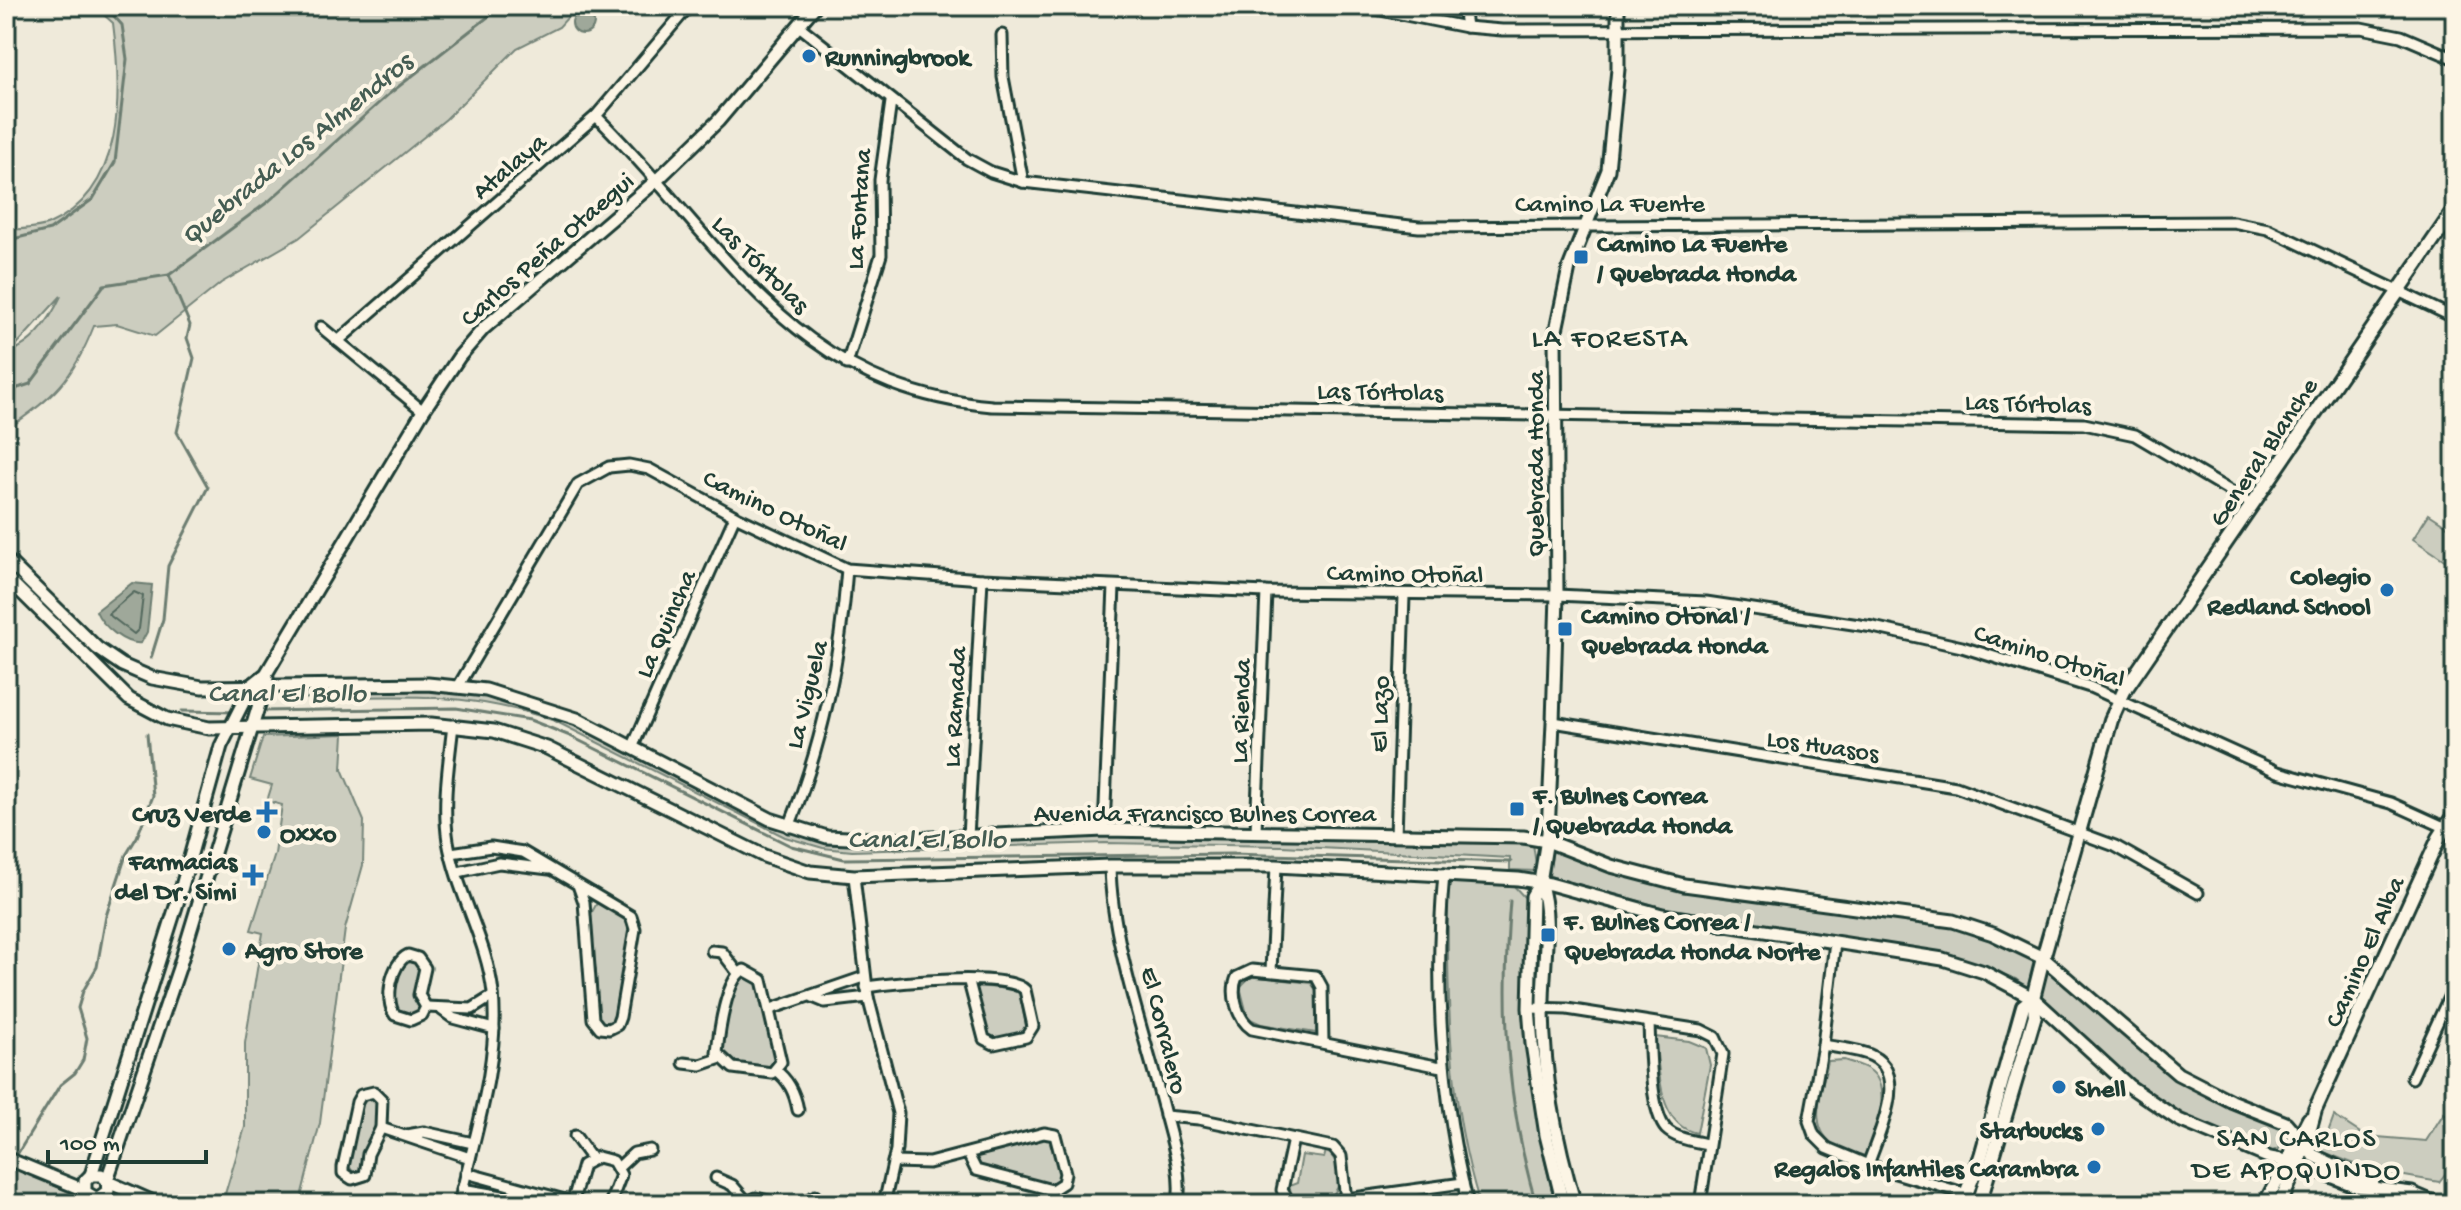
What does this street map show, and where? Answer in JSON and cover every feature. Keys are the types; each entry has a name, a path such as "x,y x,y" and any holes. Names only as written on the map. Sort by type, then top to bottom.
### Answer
{"main road":[{"name":"General Blanche","path":"1979,1204 2035,1015 2033,998 2043,958 2120,698 2455,209"},
{"name":"Camino El Alba","path":"2280,1204 2298,1163 2301,1142 2315,1110 2455,813"},
{"name":"General Blanche","path":"1964,1199 1986,1137 2023,1006 2033,998"},
{"path":"2003,1079 2006,1093 2000,1118 2004,1128"},
{"path":"1986,1137 1990,1148 1983,1173 1986,1187"},
{"name":"Camino El Alba","path":"2265,1204 2284,1162 2301,1142"}],"street":[{"name":"Atalaya","path":"338,341 596,116 689,6"},
{"name":"Carlos Peña Otaegui","path":"107,1181 200,902 265,685 423,411 459,357 484,328 656,181 718,121 815,6"},
{"path":"1360,6 1466,27 1618,31 2361,28 2401,36 2455,59"},
{"path":"1463,6 1466,27"},
{"name":"Quebrada Honda","path":"1540,882 1547,841 1553,722 1557,595 1555,415 1558,312 1569,268 1601,193 1610,159 1618,6"},
{"name":"Camino La Fuente","path":"799,26 891,102 979,166 1023,182 1419,227 2233,222 2268,229 2455,318"},
{"path":"1002,35 1003,77 1023,182"},
{"name":"La Fontana","path":"847,364 881,255 880,180 891,102"},
{"name":"Las Tórtolas","path":"596,116 762,299 809,340 847,364 922,394 992,406 2096,425 2149,442 2252,504"},
{"path":"321,327 423,411"},
{"name":"Camino Otoñal","path":"459,685 578,484 592,473 619,465 639,466 847,569 982,579 1266,592 1404,596 1557,595 1706,602 1859,625 1986,654 2120,698 2278,772 2391,803 2450,829"},
{"name":"La Quincha","path":"632,748 735,516"},
{"path":"6,559 97,648 122,665 152,678 185,686 250,690"},
{"name":"La Viguela","path":"789,827 806,781 842,635 847,569"},
{"name":"Avenida Francisco Bulnes Correa","path":"6,577 136,704 180,723 453,725 494,731 547,748 780,863 810,872 854,876 1110,866 1276,866 1444,874 1540,882 1662,915 1923,955 1963,965 2033,998 2105,1066 2159,1109 2196,1128 2356,1186 2412,1193 2438,1204"},
{"name":"La Ramada","path":"968,837 982,579"},
{"path":"1104,830 1114,586"},
{"name":"La Rienda","path":"1256,831 1266,592"},
{"name":"El Lazo","path":"1396,835 1404,596"},
{"name":"Carlos Peña Otaegui","path":"91,1175 179,897 221,746 250,690 265,685"},
{"name":"Avenida Francisco Bulnes Correa","path":"265,685 459,685 538,704 789,827 846,840 1104,830 1523,837 1547,841 1611,866 1684,885 1953,921 1993,934 2043,958 2178,1074 2231,1101 2286,1123 2301,1142 2342,1170 2388,1190"},
{"name":"Los Huasos","path":"1553,722 1930,781 1969,791 2115,846 2198,893"},
{"path":"453,725 446,811 451,853 484,949 493,996 494,1029 459,1204"},
{"path":"451,853 502,847 523,852 629,914 635,927 620,1017 617,1025 609,1029 600,1028 593,1019 592,972 583,895 578,885"},
{"path":"458,872 499,863 552,870"},
{"name":"El Corralero","path":"1110,866 1120,936 1180,1178 1178,1204"},
{"path":"1271,971 1276,866"},
{"path":"1444,874 1444,1067 1468,1204"},
{"path":"854,876 866,987 896,1099 898,1126 884,1204"},
{"path":"1540,882 1532,896 1529,1008 1537,1088 1563,1204"},
{"path":"1540,882 1546,900 1543,1009 1553,1109 1575,1204"},
{"path":"179,897 191,905 200,902"},
{"path":"583,913 591,901 602,898"},
{"path":"172,919 184,915 192,924"},
{"path":"1835,942 1811,1128 1827,1148 1964,1199"},
{"path":"712,951 722,952 738,973"},
{"path":"426,1007 422,1015 411,1020 391,1011 389,1003 396,967 400,959 408,955 418,958 425,968 419,995 426,1007 472,1009 493,996"},
{"path":"751,971 762,980 771,1009 781,1062 775,1070 764,1074 733,1068 721,1058 718,1046 730,987 738,973 751,971"},
{"path":"1323,1043 1320,980 1311,973 1248,971 1236,980 1234,990 1243,1022 1256,1030 1444,1067"},
{"path":"813,997 825,1002 866,987 896,983 969,982 1020,985 1025,990 1033,1026 1026,1037 994,1044 984,1039 969,982"},
{"path":"771,1009 813,997 840,983 866,987"},
{"path":"2412,1078 2455,984"},
{"path":"1529,1008 1567,1009 1705,1031 1719,1042 1723,1054 1700,1204"},
{"path":"442,1010 453,1018 494,1029"},
{"path":"1649,1023 1651,1070 1661,1122 1677,1136 1707,1144"},
{"path":"1823,1045 1873,1057 1889,1076 1890,1094 1868,1165"},
{"path":"684,1063 701,1065 721,1058"},
{"path":"775,1070 785,1077 796,1096 798,1110"},
{"path":"374,1092 382,1100 381,1128 368,1154 365,1175 357,1179 348,1177 343,1167 361,1095 374,1092"},
{"path":"1165,1116 1199,1119 1331,1146 1339,1152 1346,1200"},
{"path":"381,1128 407,1135 424,1132 473,1143"},
{"path":"893,1162 929,1163 1044,1133 1055,1135 1063,1158 1063,1183 1052,1190 1008,1181 976,1170 968,1154"},
{"path":"407,1135 415,1142 470,1158"},
{"path":"575,1136 591,1158 613,1161 619,1167 621,1175 610,1204"},
{"path":"1290,1204 1282,1190 1293,1139"},
{"path":"619,1167 634,1153 650,1150"},
{"path":"6,1158 85,1191 99,1200 116,1204"},
{"path":"466,1173 509,1183 520,1191 572,1203 583,1165 591,1158"},
{"path":"80,1204 85,1181 91,1175 101,1175 107,1181 158,1204"},
{"path":"716,1178 732,1185 745,1202 756,1198 781,1204"},
{"path":"99,1200 108,1191 107,1181"},
{"path":"1310,1204 1463,1183"},
{"path":"462,1189 508,1197 520,1191"},
{"path":"800,1204 815,1196"}],"shaded area":[{"path":"94,6 578,6 559,27 517,48 446,119 299,238 221,283 155,336 117,324 94,326 78,361 60,386 37,408 6,430 6,230 49,224 74,208 93,188 105,164 117,108 113,23","holes":["61,296 47,322 34,337 10,352"]},
{"path":"2429,514 2455,531 2455,567 2413,539"},
{"path":"474,689 595,730 787,832 846,841 1104,831 1491,841 1533,844 1537,871 1510,870 1510,858 1282,846 1105,843 852,851 823,848 785,837 555,721 520,710 486,703 421,697 284,699 285,690"},
{"path":"344,734 342,769 364,821 363,865 345,929 320,1123 302,1193 305,1204 222,1204 245,1127 245,1043 263,933 251,930 275,854 282,805 267,801 272,785 250,779 263,737"},
{"path":"1553,848 1662,885 1730,899 1857,911 1953,925 2003,941 2037,962 2179,1082 2230,1108 2283,1128 2285,1133 2279,1149 2272,1151 2243,1142 2172,1110 2142,1090 2016,979 1951,954 1693,916 1549,876"},
{"path":"1448,882 1514,886 1525,898 1524,976 1528,1052 1538,1128 1556,1204 1480,1204 1469,1165 1455,1085 1449,1004"},
{"path":"597,903 620,913 629,927 615,1020 608,1024 599,1021 597,1014 596,971 588,919"},
{"path":"409,957 416,960 418,966 419,995 423,1007 415,1016 397,1012 392,1005 398,968"},
{"path":"743,974 755,980 767,1012 776,1065 763,1074 729,1064 720,1051 736,981"},
{"path":"1251,976 1311,983 1318,993 1316,1033 1261,1024 1248,1018 1240,987"},
{"path":"971,986 1019,989 1026,1026 1020,1038 988,1040"},
{"path":"1655,1037 1689,1041 1706,1048 1710,1065 1697,1133 1684,1128 1667,1108"},
{"path":"1844,1060 1868,1069 1876,1076 1880,1086 1878,1123 1868,1157 1837,1146 1820,1127 1818,1105 1828,1061"},
{"path":"372,1095 378,1099 377,1118 365,1170 355,1174 347,1164 361,1104 364,1097"},
{"path":"2444,1113 2455,1120 2455,1169 2449,1169 2439,1182 2370,1170 2321,1151 2334,1116 2365,1136 2426,1141"},
{"path":"1047,1134 1060,1144 1063,1181 1048,1187 978,1167 972,1158"},
{"path":"1326,1151 1338,1170 1339,1182 1335,1192 1314,1199 1292,1195 1289,1186 1297,1183 1302,1155 1324,1158"},
{"path":"6,1163 71,1193 73,1204 6,1204"}],"water":[{"path":"583,12 594,23 583,34 572,23"},
{"path":"132,583 152,585 147,632 141,643 128,641 115,633 103,623 96,611"}],"waterway":[{"name":"Canal El Bollo","path":"6,249 13,239 50,230 93,199 115,162 127,59 122,25 105,6"},
{"name":"Quebrada Los Almendros","path":"6,392 30,384 104,285 169,275 269,201 389,94 502,6"},
{"path":"151,658 163,619 168,566 208,487 177,432 194,358 187,338 190,325 169,275"},
{"name":"Canal El Bollo","path":"260,711 456,708 530,720 570,736 791,846 844,859 1232,854 1511,862"},
{"name":"Canal El Bollo","path":"182,711 236,712"},
{"path":"18,1153 60,1085 75,1073 83,1060 87,1038 78,1008 83,991 97,967 106,916 126,855 137,837 153,796 147,734"},
{"path":"1510,901 1506,979 1508,1054 1518,1128 1536,1204"},
{"path":"6,1178 10,1170"}],"place":[{"name":"Runningbrook","path":"809,56"},
{"name":"Camino La Fuente / Quebrada Honda","path":"1581,257"},
{"name":"Colegio Redland School","path":"2387,590"},
{"name":"Camino Otonal / Quebrada Honda","path":"1565,629"},
{"name":"F. Bulnes Correa / Quebrada Honda","path":"1517,809"},
{"name":"Cruz Verde","path":"267,812"},
{"name":"Oxxo","path":"264,832"},
{"name":"Farmacias del Dr. Simi","path":"253,875"},
{"name":"F. Bulnes Correa / Quebrada Honda Norte","path":"1548,935"},
{"name":"Agro Store","path":"229,949"},
{"name":"Shell","path":"2059,1087"},
{"name":"Starbucks","path":"2098,1129"},
{"name":"Regalos Infantiles Carambra","path":"2094,1167"}],"district":[{"name":"LA FORESTA","path":"1610,336"},
{"name":"SAN CARLOS DE APOQUINDO","path":"2297,1152"}]}
